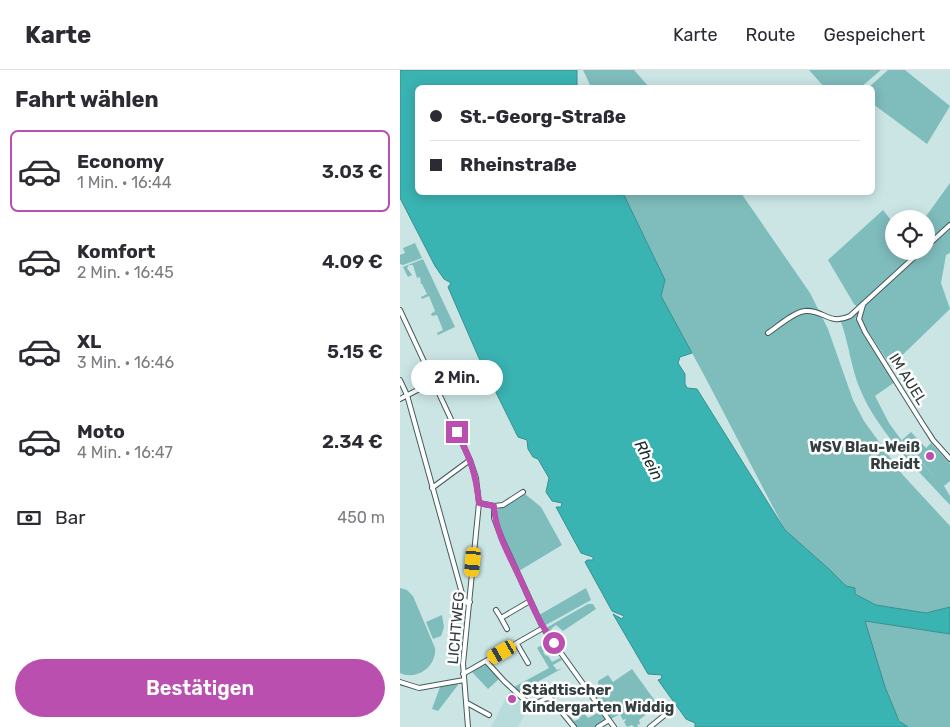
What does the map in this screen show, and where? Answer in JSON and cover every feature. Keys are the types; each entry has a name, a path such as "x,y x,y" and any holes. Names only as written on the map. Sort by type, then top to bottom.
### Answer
{"street":[{"path":"935,239 950,225"},
{"path":"768,333 796,314 805,311 838,320 850,316 912,260"},
{"name":"IM AUEL","path":"862,305 859,319 865,332 933,440 950,459"},
{"name":"LICHTWEG","path":"400,310 470,460 476,478 479,503 463,664 468,727"},
{"path":"400,380 407,395 463,597 467,603 470,602"},
{"path":"400,399 434,382"},
{"path":"432,488 470,460"},
{"path":"479,503 494,506 502,505 523,492"},
{"path":"494,506 494,518 502,539 543,628 614,727"},
{"path":"501,618 530,601"},
{"path":"496,610 507,629"},
{"path":"463,674 543,628"},
{"path":"516,644 528,663"},
{"path":"486,661 531,706 547,698 551,699 574,727"},
{"path":"400,682 419,688 464,680"},
{"path":"467,703 489,715"},
{"path":"650,727 666,714"},
{"path":"598,727 609,720"}],"shaded area":[{"path":"583,70 634,70 647,85 590,85"},
{"path":"809,70 881,70 863,85 822,85"},
{"path":"888,70 905,70 950,106 927,144 875,105 875,85 871,85"},
{"path":"950,183 950,253 946,255 941,283 950,309 891,366 863,324 861,313 855,319 858,320 895,382 875,396 889,423 902,441 942,485 902,440 911,432 926,448 931,443 950,464 950,481 944,486 950,496 950,505 912,465 888,436 877,421 860,389 841,322 852,318 860,309 854,304 828,260 883,210 885,213 885,260 935,260 935,210 930,210"},
{"path":"624,195 742,195 810,293 828,329 853,400 864,421 902,474 950,526 950,607 926,613 876,605 855,594 855,588 846,587 829,569 785,530 661,296 665,280"},
{"path":"415,243 422,258 403,265 400,264 400,255 405,253 403,248"},
{"path":"423,259 455,327 438,335 437,333 443,330 437,315 432,316 431,314 435,311 429,296 422,299 421,297 427,294 421,284 420,277 417,278 413,265 409,265 407,268 412,275 408,277 403,267"},
{"path":"525,494 541,507 562,545 519,571 499,529 496,512 500,507"},
{"path":"400,588 407,590 413,596 435,648 433,661 429,666 425,670 413,675 400,673"},
{"path":"586,588 591,600 544,626 539,615"},
{"path":"588,604 593,604 596,609 563,631 556,625 551,629 554,634 551,636 546,628"},
{"path":"442,615 444,627 441,636 433,639 426,622"},
{"path":"865,621 950,634 950,727 907,727 901,722 888,696"},
{"path":"547,642 543,646 545,651 543,652 552,662 560,658 562,660 553,665 557,670 563,668 519,692 514,687 549,668 537,648"},
{"path":"486,664 500,678 488,689 472,672"},
{"path":"632,669 658,705 639,720 640,724 637,725 638,727 632,725 627,727 624,722 626,720 623,720 620,714 611,719 604,709 607,706 609,708 614,705 617,708 619,705 615,701 602,708 593,696 600,689 598,681 608,675 613,682"},
{"path":"457,684 438,711 432,709 440,687"},
{"name":"Städtischer Kindergarten Widdig","path":"510,690 528,709 518,727 491,727"},
{"path":"578,705 588,718 601,711 606,720 594,727 576,727 568,717 570,716 574,721 579,719 574,708"}],"water":[{"name":"Rhein","path":"400,70 577,70 577,85 415,85 415,195 624,195 665,280 661,296 692,353 680,357 678,363 685,374 685,384 687,388 697,389 785,530 846,586 855,588 855,594 876,605 926,613 950,607 950,634 865,621 885,687 899,721 908,727 695,727 695,723 686,719 658,680 661,679 662,675 648,674 613,614 622,619 624,616 612,611 585,562 593,560 593,557 581,553 556,507 561,507 562,503 552,501 546,492 549,478 538,459 533,457 528,449 527,440 518,437 478,356 448,287 451,283 444,279 435,266 400,198"}],"place":[{"name":"WSV Blau-Weiß Rheidt","path":"930,456"},
{"name":"Städtischer Kindergarten Widdig","path":"512,699"}],"route":[{"path":"457,432 476,478 479,503 494,506 494,518 502,539 543,628 554,643"}]}
